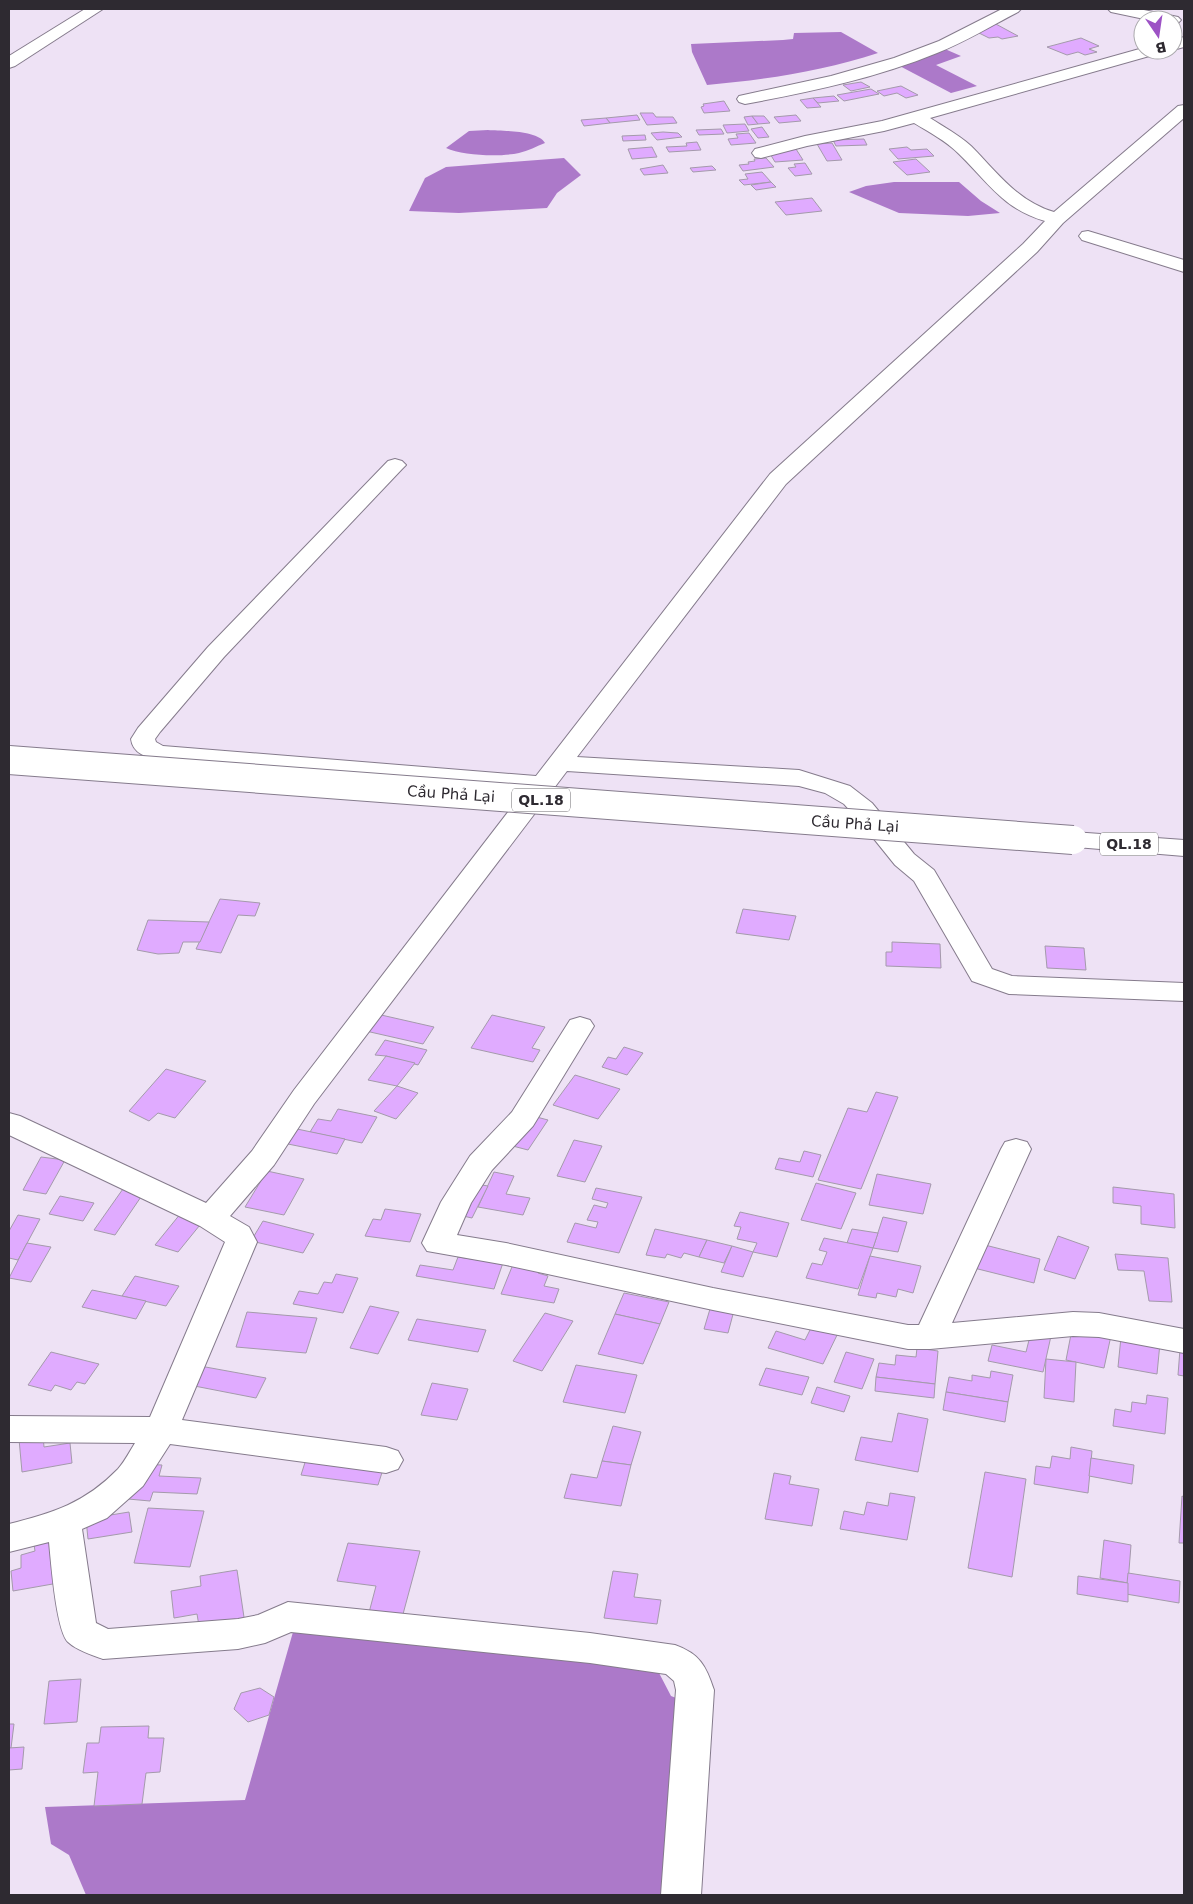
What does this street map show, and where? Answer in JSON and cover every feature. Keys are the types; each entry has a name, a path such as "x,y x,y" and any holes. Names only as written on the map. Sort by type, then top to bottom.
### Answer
{"main road":[{"path":"9,63 95,9"},
{"path":"744,99 806,88 887,66 923,53 1013,9"},
{"path":"1116,9 1133,12"},
{"path":"761,153 805,141 870,130 1133,56"},
{"path":"211,1218 263,1158 304,1097 778,478 1022,254 1057,219 1184,110"},
{"path":"916,117 963,148 995,184 1026,209 1057,219"},
{"path":"1088,236 1184,266"},
{"path":"395,465 216,652 150,728 143,739 144,745 151,750 162,753 552,773 799,778 838,789 854,800 911,867 925,876 982,975 1009,985 1184,992"},
{"name":"Cầu Phả Lại","path":"9,760 1184,848"},
{"path":"580,1026 523,1119 481,1163 456,1202 438,1243 542,1262 908,1337 930,1337 1073,1324 1099,1325 1184,1342"},
{"path":"9,1123 211,1218 238,1235 241,1242 161,1430 131,1477 95,1508 64,1522 9,1538"},
{"path":"930,1337 1016,1149"},
{"path":"9,1429 161,1430 386,1460"},
{"path":"64,1522 73,1595 80,1631 103,1644 238,1634 264,1628 288,1617 590,1648 675,1660 690,1673 695,1690 681,1895"}],"shaded area":[{"path":"841,32 878,53 836,65 793,74 707,85 692,52 691,44 783,40 793,39 794,33"},
{"path":"938,46 961,56 936,65 977,86 951,93 894,63"},
{"path":"488,130 528,133 545,143 522,152 502,155 462,153 446,148 469,131"},
{"path":"564,158 581,175 557,193 547,208 459,213 409,211 425,178 446,167"},
{"path":"894,182 959,182 981,201 1000,213 968,216 899,213 849,192 866,186"},
{"path":"297,1618 658,1671 671,1696 694,1705 681,1895 86,1895 69,1855 51,1844 45,1807 245,1800"}],"building":[{"path":"994,23 1018,36 1002,39 998,37 989,38 977,32"},
{"path":"1081,38 1099,46 1089,49 1097,52 1085,55 1078,52 1067,55 1047,47"},
{"path":"861,82 870,87 851,91 843,85"},
{"path":"901,86 918,95 906,98 897,93 884,96 877,91"},
{"path":"871,89 879,94 844,101 837,95"},
{"path":"834,96 839,101 818,103 813,98"},
{"path":"813,98 821,107 807,108 800,100"},
{"path":"724,101 730,111 704,113 701,107 704,106 703,104"},
{"path":"640,113 653,113 656,117 673,117 677,123 647,125"},
{"path":"637,115 640,120 610,123 606,118"},
{"path":"796,115 801,121 779,123 774,117"},
{"path":"752,116 758,124 748,125 744,117"},
{"path":"752,116 764,116 770,123 758,124"},
{"path":"606,118 610,123 584,126 581,120"},
{"path":"745,124 749,131 727,133 723,125"},
{"path":"762,127 769,137 758,138 751,129"},
{"path":"721,129 724,134 699,135 696,130"},
{"path":"651,133 678,133 682,137 657,140"},
{"path":"749,133 756,143 731,145 728,139 738,138 736,134"},
{"path":"645,135 646,140 623,141 622,136"},
{"path":"864,139 867,145 836,146 833,140"},
{"path":"697,142 701,150 669,152 666,147 687,146 686,143"},
{"path":"832,143 842,160 827,161 817,144"},
{"path":"652,147 657,157 632,159 628,149"},
{"path":"907,147 911,150 927,149 934,156 898,159 889,149"},
{"path":"796,149 803,160 775,162 769,152"},
{"path":"766,158 774,167 743,171 739,165 749,164 748,162 755,161 754,159"},
{"path":"916,159 930,172 907,175 893,162"},
{"path":"805,163 812,174 795,176 788,168 796,167 794,164"},
{"path":"663,165 668,173 644,175 640,169"},
{"path":"712,166 716,170 693,172 690,168"},
{"path":"762,172 771,182 744,185 739,180 748,179 745,174"},
{"path":"771,182 776,187 756,190 751,185"},
{"path":"812,198 822,211 786,215 775,202"},
{"path":"220,899 260,903 255,916 238,915 221,953 196,949"},
{"path":"743,909 796,916 789,940 736,933"},
{"path":"148,920 209,922 200,942 183,942 179,953 158,954 137,950"},
{"path":"892,942 940,944 941,968 886,966 886,952 892,952"},
{"path":"1045,946 1084,948 1086,970 1047,968"},
{"path":"368,1012 434,1027 423,1044 357,1029"},
{"path":"492,1015 545,1027 532,1048 540,1050 533,1062 471,1048"},
{"path":"385,1040 427,1050 418,1065 386,1056 375,1055"},
{"path":"624,1047 643,1053 627,1075 602,1067 608,1057 616,1059"},
{"path":"386,1056 415,1063 397,1086 368,1080"},
{"path":"166,1069 206,1081 175,1118 158,1113 149,1121 129,1111"},
{"path":"575,1075 620,1089 598,1119 553,1105"},
{"path":"397,1086 418,1093 396,1119 374,1111"},
{"path":"876,1092 898,1097 861,1189 818,1180 848,1108 867,1112"},
{"path":"338,1109 377,1117 362,1143 310,1132 318,1119 331,1121"},
{"path":"529,1115 548,1120 528,1150 509,1145"},
{"path":"297,1129 345,1139 337,1154 288,1144"},
{"path":"574,1140 602,1146 585,1182 557,1176"},
{"path":"804,1151 821,1155 813,1177 775,1169 779,1158 800,1162"},
{"path":"41,1157 65,1160 46,1194 23,1190"},
{"path":"267,1171 304,1179 284,1215 245,1207"},
{"path":"494,1172 514,1176 506,1194 530,1198 523,1215 478,1207"},
{"path":"877,1174 931,1184 923,1214 869,1205"},
{"path":"470,1183 488,1186 472,1218 454,1214"},
{"path":"816,1183 856,1193 841,1229 801,1220"},
{"path":"125,1186 145,1191 115,1235 94,1230"},
{"path":"1113,1187 1174,1194 1175,1228 1141,1224 1141,1206 1113,1203"},
{"path":"596,1188 642,1197 619,1253 567,1242 575,1223 596,1228 598,1222 587,1220 594,1205 606,1208 608,1203 592,1199"},
{"path":"60,1196 94,1203 83,1221 49,1214"},
{"path":"385,1209 421,1214 410,1242 365,1236 373,1219 381,1220"},
{"path":"740,1212 789,1223 777,1257 753,1252 757,1243 737,1239 741,1227 734,1226"},
{"path":"181,1213 204,1220 178,1252 155,1245"},
{"path":"18,1215 40,1219 18,1260 9,1258 9,1231"},
{"path":"883,1217 907,1222 898,1252 873,1248"},
{"path":"263,1221 314,1234 303,1253 251,1241"},
{"path":"655,1229 707,1240 699,1257 684,1253 681,1258 667,1254 665,1258 646,1255"},
{"path":"852,1229 878,1233 873,1248 847,1243"},
{"path":"1058,1236 1089,1247 1075,1279 1044,1270"},
{"path":"824,1238 873,1248 858,1289 806,1278 812,1263 822,1265 827,1252 819,1250"},
{"path":"707,1240 732,1246 724,1263 699,1257"},
{"path":"27,1243 51,1247 31,1282 9,1278"},
{"path":"981,1244 1040,1259 1034,1283 970,1267"},
{"path":"732,1246 753,1252 743,1277 721,1272"},
{"path":"506,1254 494,1289 416,1276 420,1265 453,1270 458,1257 478,1260"},
{"path":"1115,1254 1168,1258 1172,1302 1149,1301 1144,1271 1118,1270"},
{"path":"870,1256 921,1266 913,1293 898,1289 896,1297 877,1293 876,1298 858,1295"},
{"path":"516,1257 542,1262 538,1273 548,1276 544,1286 559,1289 554,1303 501,1294"},
{"path":"336,1274 358,1278 343,1313 293,1304 299,1291 318,1294 324,1282 332,1283"},
{"path":"135,1276 179,1286 166,1306 122,1296"},
{"path":"92,1290 146,1301 136,1319 82,1307"},
{"path":"624,1293 669,1302 660,1324 615,1314"},
{"path":"713,1299 736,1303 728,1333 704,1329"},
{"path":"370,1306 399,1312 378,1354 350,1348"},
{"path":"247,1312 317,1318 306,1353 236,1347"},
{"path":"545,1313 573,1321 542,1371 513,1361"},
{"path":"615,1314 660,1324 643,1364 598,1354"},
{"path":"417,1319 486,1330 478,1352 408,1340"},
{"path":"813,1324 839,1331 823,1364 768,1348 776,1331 805,1340"},
{"path":"1073,1324 1112,1331 1104,1368 1066,1360"},
{"path":"1031,1332 1051,1336 1043,1372 988,1361 992,1345 1026,1352"},
{"path":"1121,1337 1160,1343 1157,1374 1118,1367"},
{"path":"917,1348 938,1351 935,1384 876,1377 879,1363 895,1365 896,1355 916,1357"},
{"path":"1180,1349 1184,1349 1184,1376 1178,1375"},
{"path":"51,1352 99,1364 85,1384 77,1382 71,1390 55,1385 51,1391 28,1385"},
{"path":"846,1352 874,1359 862,1389 834,1382"},
{"path":"1046,1359 1076,1362 1074,1402 1044,1398"},
{"path":"189,1364 266,1378 256,1398 179,1383"},
{"path":"576,1365 637,1375 625,1413 563,1402"},
{"path":"766,1368 809,1377 802,1395 759,1385"},
{"path":"991,1371 1013,1375 1008,1402 946,1392 949,1377 972,1381 972,1375 990,1378"},
{"path":"876,1377 935,1384 934,1398 875,1391"},
{"path":"432,1383 468,1389 457,1420 421,1415"},
{"path":"817,1387 850,1396 844,1412 811,1403"},
{"path":"946,1392 1008,1402 1005,1422 943,1410"},
{"path":"1147,1395 1168,1398 1165,1434 1113,1426 1115,1409 1131,1412 1132,1402 1146,1404"},
{"path":"898,1413 928,1419 918,1472 855,1460 861,1437 892,1442"},
{"path":"613,1426 641,1432 631,1465 602,1461"},
{"path":"43,1435 44,1447 70,1443 72,1463 22,1472 19,1439"},
{"path":"1071,1447 1092,1451 1088,1493 1034,1484 1036,1466 1050,1468 1052,1456 1070,1459"},
{"path":"309,1450 386,1460 378,1485 301,1475"},
{"path":"1091,1458 1134,1465 1132,1484 1089,1476"},
{"path":"602,1461 631,1465 621,1506 564,1498 571,1474 597,1478"},
{"path":"138,1464 162,1465 159,1476 201,1478 197,1494 153,1492 150,1501 128,1499"},
{"path":"985,1472 1026,1479 1012,1577 968,1568"},
{"path":"774,1473 791,1476 789,1484 819,1489 812,1526 765,1519"},
{"path":"890,1493 915,1497 907,1540 840,1529 844,1511 864,1515 867,1502 888,1506"},
{"path":"1182,1496 1184,1497 1184,1543 1179,1543"},
{"path":"148,1508 204,1511 190,1567 134,1563"},
{"path":"129,1512 132,1532 88,1539 86,1519"},
{"path":"57,1526 64,1582 13,1591 11,1571 21,1568 21,1555 35,1551 32,1532"},
{"path":"1104,1540 1131,1545 1128,1583 1100,1578"},
{"path":"348,1543 420,1551 399,1629 366,1624 376,1586 337,1581"},
{"path":"237,1570 245,1624 200,1632 197,1614 174,1618 171,1591 201,1586 200,1576"},
{"path":"613,1571 638,1574 634,1597 661,1600 657,1624 604,1618"},
{"path":"1128,1573 1180,1581 1179,1603 1126,1594"},
{"path":"1078,1576 1128,1583 1128,1602 1077,1594"},
{"path":"81,1679 77,1722 44,1724 49,1681"},
{"path":"260,1688 274,1697 269,1715 248,1722 234,1709 241,1693"},
{"path":"9,1724 14,1724 11,1748 9,1748"},
{"path":"149,1726 148,1738 164,1738 160,1772 146,1773 142,1804 94,1806 98,1772 83,1773 87,1743 99,1743 101,1727"},
{"path":"24,1747 22,1769 9,1770 9,1748"}]}
